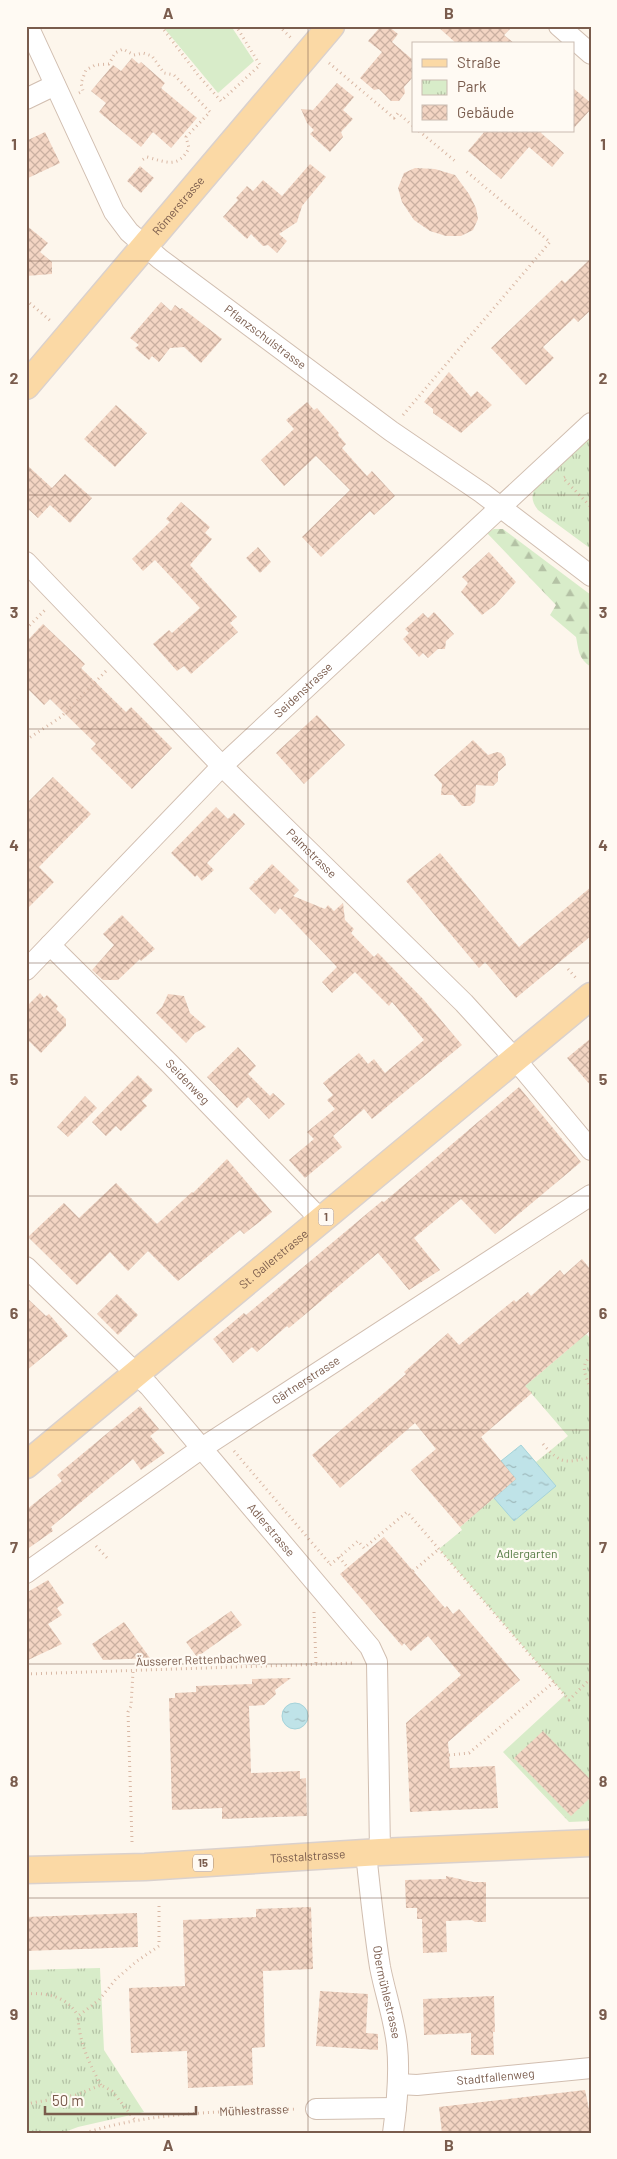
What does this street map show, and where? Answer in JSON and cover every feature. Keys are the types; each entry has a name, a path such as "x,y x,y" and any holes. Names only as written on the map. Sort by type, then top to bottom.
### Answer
{"main road":[{"name":"Römerstrasse","path":"26,386 331,26"},
{"name":"St. Gallerstrasse","path":"26,1465 516,1059 585,989"},
{"name":"Tösstalstrasse","path":"26,1870 145,1867 373,1853 591,1843"}],"street":[{"name":"Pflanzschulstrasse","path":"28,26 114,212 129,232 383,425 500,507 591,576"},
{"path":"559,26 591,54"},
{"path":"26,99 59,93"},
{"name":"Seidenstrasse","path":"26,970 222,766 591,422"},
{"name":"Palmstrasse","path":"26,562 222,766 451,990 516,1059 591,1150"},
{"name":"Seidenweg","path":"50,945 170,1064 322,1220"},
{"name":"Gärtnerstrasse","path":"26,1573 202,1448 591,1195"},
{"name":"Adlerstrasse","path":"26,1267 136,1374 202,1448 370,1647 377,1662 373,1853"},
{"name":"Obermühlestrasse","path":"373,1853 372,1912 381,1970 392,2013 397,2046 398,2084 393,2133"},
{"name":"Stadtfallenweg","path":"398,2084 417,2085 591,2068"},
{"path":"316,2109 396,2108"}],"path":[{"path":"161,26 198,75 221,101 260,65 236,26"},
{"path":"279,26 296,43"},
{"path":"59,93 83,91 81,83 86,70 95,65 109,64 115,53 123,49 134,54 143,53 152,56 164,73 174,76 210,112 186,137 189,148 185,157 177,162 168,162 148,157 142,160"},
{"path":"323,58 394,118 398,113 412,125"},
{"path":"420,132 454,161"},
{"path":"403,416 550,242 466,171"},
{"path":"26,300 67,336"},
{"path":"570,472 563,478 591,507"},
{"path":"26,630 59,596"},
{"path":"26,740 61,717 119,658"},
{"path":"568,969 585,989"},
{"path":"591,1356 584,1363 583,1369 591,1390"},
{"path":"232,1444 232,1449 330,1564"},
{"path":"544,1444 561,1461 573,1462 591,1457"},
{"path":"316,1664 314,1604 327,1567 358,1541 364,1548 408,1512 569,1700 591,1678"},
{"path":"413,1571 439,1549"},
{"path":"339,1557 348,1568"},
{"name":"Äusserer Rettenbachweg","path":"26,1674 133,1672 377,1662"},
{"path":"132,1842 128,1712 131,1706 133,1672"},
{"path":"449,1755 469,1754 554,1682"},
{"path":"78,2016 99,2000 116,1979 159,1946 159,1902"},
{"path":"26,1994 57,1996 73,2007 78,2016 79,2034 89,2063 101,2085 112,2091 135,2120"},
{"path":"26,2104 76,2095 101,2085"},
{"name":"Mühlestrasse","path":"85,2133 135,2120 187,2113 316,2109"}],"green space":[{"path":"166,26 231,26 254,61 218,93 164,28"},
{"path":"591,434 591,549 538,510 534,504 533,492 536,486"},
{"path":"494,529 503,529 591,595 591,667 581,657 576,637 550,615 556,605 487,533"},
{"name":"Adlergarten","path":"586,1334 591,1339 591,1821 569,1822 503,1752 565,1695 439,1549 462,1530 460,1527 516,1479 501,1461 521,1445 536,1462 568,1436 525,1386"},
{"path":"100,1968 104,2050 144,2112 78,2127 62,2133 26,2133 26,1970"}],"water":[{"path":"521,1445 556,1486 514,1521 494,1498 516,1479 501,1461"},
{"path":"295,1703 304,1707 308,1716 304,1725 295,1729 286,1725 282,1716 286,1707"}],"building":[{"path":"381,26 388,26 398,34 392,42 412,59 412,78 404,87 405,93 399,101 391,101 379,89 374,90 360,78 382,52 368,41"},
{"path":"437,26 513,26 504,35 513,42 455,42"},
{"path":"132,58 139,64 141,62 165,83 161,88 197,118 171,148 153,132 141,147 99,112 106,103 91,91 113,65 121,71"},
{"path":"337,83 354,97 343,110 353,119 341,132 343,137 330,152 310,134 314,130 307,123 301,109 313,110"},
{"path":"574,89 591,103 591,109 574,128"},
{"path":"45,132 60,163 26,179 26,141"},
{"path":"484,132 542,132 564,153 552,167 529,147 501,179 468,151"},
{"path":"310,164 326,177 302,206 297,222 279,234 287,241 277,253 268,245 263,246 251,234 247,239 223,217 247,186 253,191 263,180 282,196"},
{"path":"140,166 154,178 141,193 127,181"},
{"path":"415,168 435,169 455,175 469,194 476,208 478,219 473,230 461,236 446,236 430,231 414,220 402,202 398,188 404,173"},
{"path":"26,225 48,243 40,252 52,262 52,274 26,276"},
{"path":"591,258 591,310 578,322 574,318 543,347 554,358 526,385 491,348 562,280 565,283"},
{"path":"161,302 171,311 175,305 180,309 182,308 222,339 201,363 184,347 170,348 159,362 152,356 149,360 135,348 139,345 130,338"},
{"path":"449,372 471,397 477,391 492,405 461,433 433,413 433,409 424,402"},
{"path":"307,402 314,410 317,408 339,433 338,435 346,444 342,448 367,476 372,471 395,496 374,515 370,511 321,557 302,537 350,490 316,456 284,486 261,460 294,429 286,420"},
{"path":"116,405 147,433 115,467 84,439"},
{"path":"26,464 52,488 65,474 92,498 70,523 50,505 38,518 26,507"},
{"path":"181,502 210,527 205,533 212,539 190,565 237,617 230,623 238,632 191,674 184,666 177,671 153,644 169,630 172,633 200,608 155,560 143,571 132,559 170,522 166,519"},
{"path":"258,547 271,562 260,573 246,558"},
{"path":"489,552 516,582 495,605 482,615 461,592 468,583 462,577"},
{"path":"434,612 454,634 446,641 445,649 438,649 428,658 423,653 419,657 403,639 409,633 405,629 423,613 428,618"},
{"path":"43,624 85,664 81,668 126,712 131,707 172,748 132,789 91,749 96,744 50,699 44,705 26,687 26,642"},
{"path":"317,715 345,745 304,784 276,753"},
{"path":"473,740 488,755 497,752 501,753 505,758 506,765 498,772 498,781 493,786 476,785 475,802 470,806 462,806 453,795 441,795 442,784 434,775"},
{"path":"53,777 91,814 39,867 54,882 26,910 26,804"},
{"path":"216,807 228,819 234,813 245,824 207,863 214,870 202,881 197,875 195,877 171,853"},
{"path":"440,853 519,947 591,887 591,936 516,998 485,962 479,968 406,881"},
{"path":"272,864 299,890 293,896 325,909 328,905 334,911 343,903 345,920 354,929 351,933 374,957 378,953 424,1000 462,1045 372,1119 364,1109 333,1136 342,1147 305,1178 289,1160 314,1139 307,1132 335,1109 327,1100 333,1095 323,1083 359,1053 368,1064 374,1059 385,1073 424,1040 392,1002 389,1006 355,972 332,993 322,982 337,967 280,908 275,914 249,888 255,882 253,880 256,881"},
{"path":"122,915 155,949 141,961 140,959 118,980 103,980 92,970 114,945 103,934"},
{"path":"40,993 44,998 47,995 58,1006 56,1009 66,1019 66,1026 41,1053 26,1038 26,1007"},
{"path":"168,994 184,996 190,1013 206,1027 195,1033 186,1043 156,1013 162,1007"},
{"path":"591,1038 591,1086 567,1058"},
{"path":"238,1047 256,1066 248,1074 270,1096 273,1093 285,1104 269,1119 248,1097 237,1108 207,1077"},
{"path":"138,1075 153,1090 142,1101 147,1106 121,1131 116,1126 106,1136 92,1122"},
{"path":"519,1087 581,1162 495,1234 461,1199 414,1238 440,1270 409,1290 378,1253 289,1328 287,1326 257,1352 252,1347 233,1363 213,1339 244,1313 246,1315 382,1201 384,1202"},
{"path":"85,1096 97,1108 68,1137 57,1127"},
{"path":"227,1159 272,1212 244,1234 240,1230 178,1281 148,1251 128,1271 110,1252 77,1285 28,1237 64,1203 79,1218 116,1183 157,1224 193,1193"},
{"path":"582,1259 591,1270 591,1330 525,1386 532,1393 481,1437 516,1479 460,1527 411,1470 436,1449 415,1423 340,1488 312,1455 406,1374 404,1372 448,1333 459,1345 514,1300 516,1302 528,1292 531,1296 560,1270 564,1275"},
{"path":"117,1294 138,1315 118,1335 97,1314"},
{"path":"26,1297 46,1316 49,1314 68,1336 26,1371"},
{"path":"140,1406 159,1429 150,1436 165,1453 141,1470 133,1459 51,1527 53,1531 26,1550 26,1510 62,1481 57,1475"},
{"path":"384,1537 445,1608 447,1606 453,1614 459,1609 520,1680 448,1742 450,1768 495,1766 498,1808 410,1812 406,1723 461,1675 428,1636 411,1651 404,1643 402,1646 340,1574"},
{"path":"48,1580 64,1603 57,1608 62,1615 48,1624 62,1644 26,1661 26,1593"},
{"path":"231,1611 242,1625 197,1657 186,1642"},
{"path":"124,1622 150,1658 103,1660 92,1644"},
{"path":"291,1678 275,1690 276,1694 264,1705 249,1706 251,1773 300,1771 300,1779 306,1778 307,1816 222,1819 222,1808 172,1810 169,1698 175,1698 175,1693 196,1692 196,1686 252,1684 252,1679"},
{"path":"543,1731 591,1780 591,1797 571,1816 514,1758"},
{"path":"446,1876 473,1882 486,1882 486,1922 475,1922 472,1920 446,1921 447,1952 423,1953 422,1919 417,1919 417,1908 406,1908 405,1880 446,1879"},
{"path":"311,1907 313,1969 263,1971 265,2047 252,2048 253,2085 188,2088 187,2051 131,2053 129,1988 185,1986 183,1920 256,1917 256,1909"},
{"path":"137,1913 138,1947 26,1951 26,1917"},
{"path":"320,1991 368,1994 366,2033 378,2034 378,2050 316,2046"},
{"path":"494,1996 494,2055 471,2055 471,2033 424,2035 423,1999"},
{"path":"585,2090 591,2119 591,2133 442,2133 439,2107"}]}
